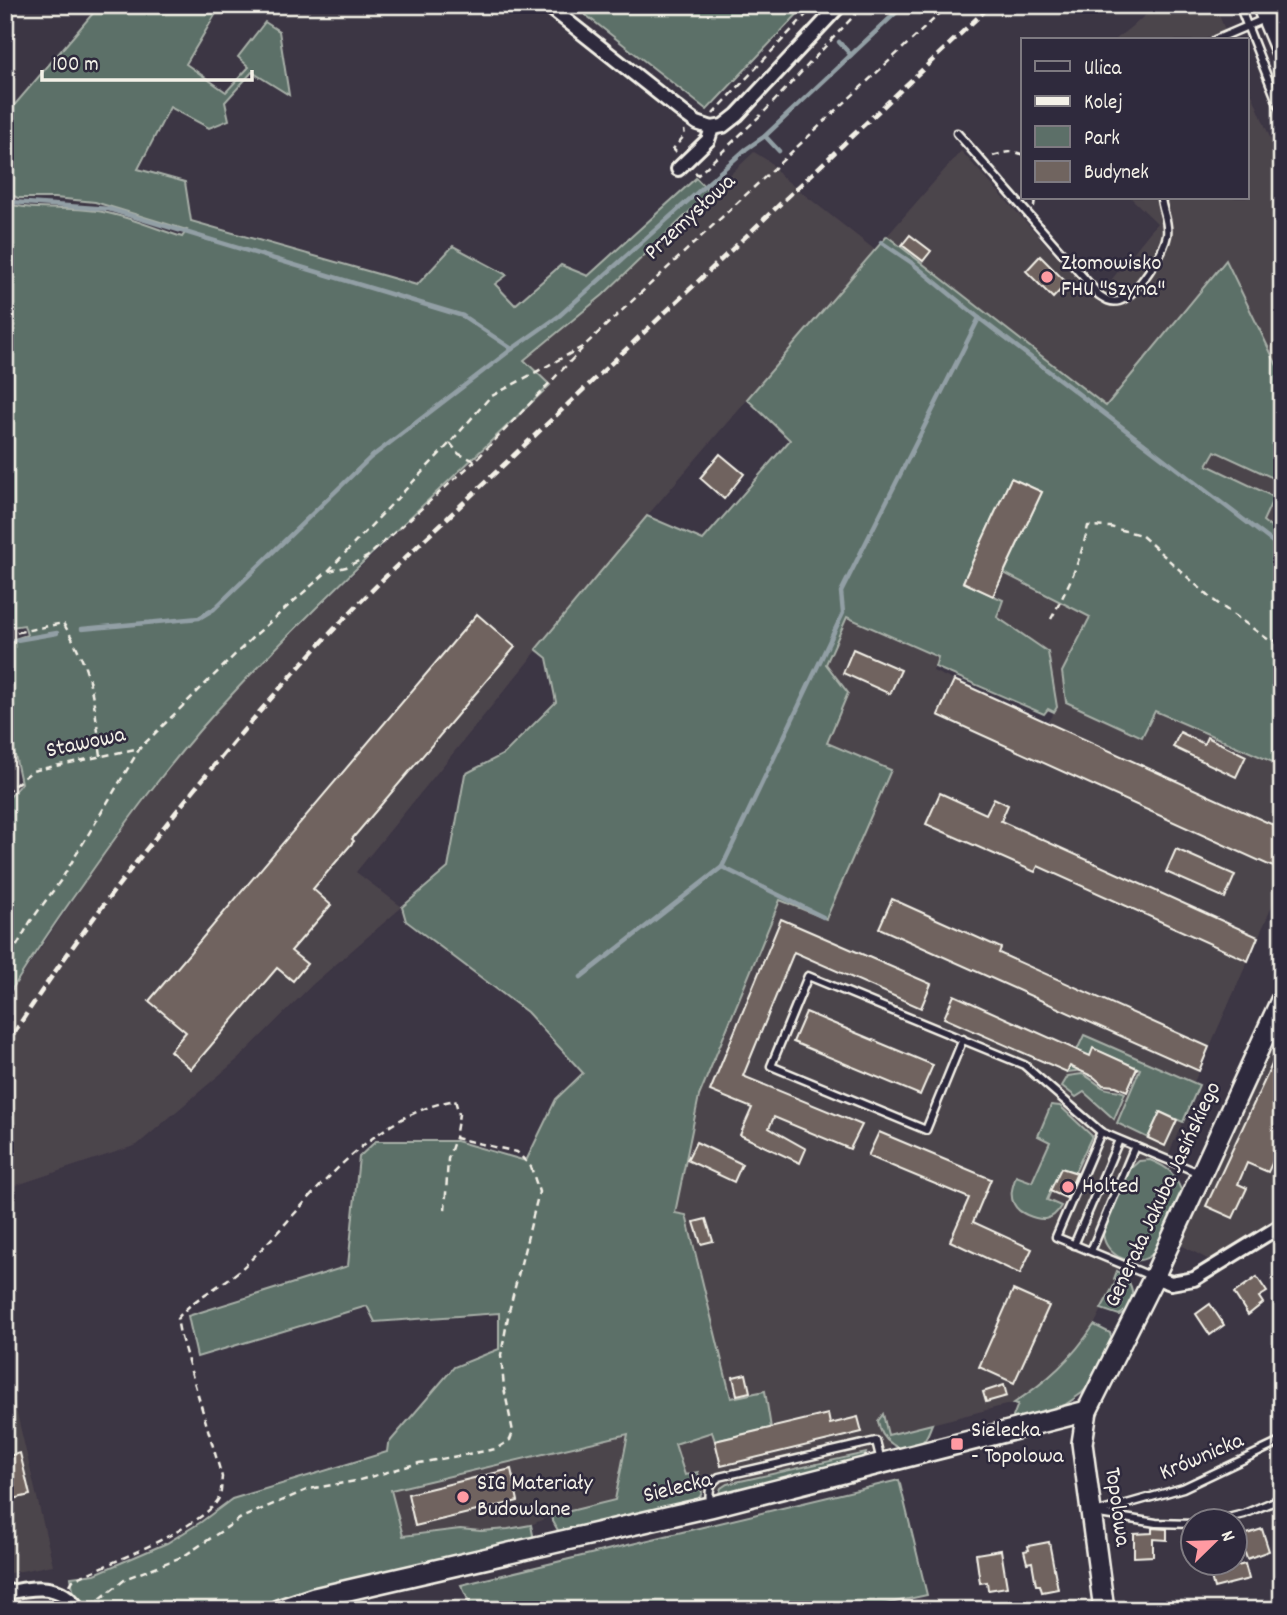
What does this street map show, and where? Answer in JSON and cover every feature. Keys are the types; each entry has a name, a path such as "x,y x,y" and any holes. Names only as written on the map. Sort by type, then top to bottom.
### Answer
{"street":[{"path":"547,5 697,123 709,122"},
{"name":"Przemysłowa","path":"682,166 708,141 709,122 723,126 737,115 840,5"},
{"path":"1265,11 1282,53"},
{"name":"Generała Jakuba Jasińskiego","path":"1087,1411 1154,1277 1282,998"},
{"path":"1154,1277 1171,1283 1194,1279 1282,1225"},
{"name":"Sielecka","path":"278,1610 314,1598 710,1507 1087,1411"},
{"name":"Topolowa","path":"1087,1411 1082,1443 1104,1610"},
{"path":"5,1593 37,1587 52,1588 64,1593 79,1610"}],"lane":[{"path":"1239,5 1282,114"},
{"path":"1220,38 1248,26 1265,11"},
{"path":"957,133 1099,295 1111,302 1128,296 1161,254 1167,236 1168,221 1162,200"},
{"path":"963,1039 926,1130 771,1066 808,976 963,1039 1024,1065 1101,1132 1200,1174"},
{"path":"1101,1132 1056,1237 1154,1277"},
{"path":"1074,1244 1119,1140"},
{"path":"1091,1251 1135,1146"},
{"name":"Krównicka","path":"1093,1513 1183,1488 1282,1441"},
{"path":"1248,1512 1282,1498"},
{"path":"1093,1513 1156,1523 1178,1524"}],"path":[{"path":"709,122 715,112 815,5"},
{"path":"680,123 685,135 673,149 682,166 698,175 765,111 864,5"},
{"name":"Przemysłowa","path":"5,967 30,922 61,880 140,748 252,638 328,571 490,397 584,346 949,5"},
{"path":"980,160 1007,152 1021,154"},
{"path":"328,571 367,557 475,461 584,346"},
{"path":"450,443 459,454 475,461"},
{"path":"1051,619 1070,586 1082,555 1088,526 1110,527 1141,535 1213,600 1269,640 1282,642"},
{"path":"5,635 63,623 84,660 92,688 101,756"},
{"name":"Stawowa","path":"5,793 32,771 140,748"},
{"path":"64,1593 73,1580 153,1544 200,1518 220,1498 222,1477 177,1319 188,1305 238,1271 355,1151 386,1128 433,1104 455,1100 459,1114 455,1138 447,1159 445,1211"},
{"path":"86,1610 127,1578 184,1556 241,1518 309,1489 356,1481 419,1463 496,1449 510,1440 513,1432 504,1388 501,1355 509,1311 539,1192 531,1167 517,1152 455,1138"}],"shaded area":[{"path":"1158,5 1215,5 1225,30 1207,38 1117,38"},
{"path":"1248,84 1273,145 1282,139 1282,543 887,236 961,151 1096,299 1157,223 1133,200 1248,200"},
{"path":"754,152 770,162 782,177 875,250 647,516 356,872 402,907 312,985 238,1059 137,1145 5,1189 5,1001 126,821 170,765 234,692 301,624 550,386 523,360 603,295"},
{"path":"1011,478 1042,492 1090,617 1062,672 1143,737 1154,711 1282,766 1282,884 1194,1082 1199,1085 1114,1278 1117,1280 1094,1325 1078,1349 1040,1386 1014,1403 888,1435 891,1448 612,1515 614,1500 550,1516 531,1525 508,1529 460,1529 403,1536 391,1489 628,1434 699,1096 781,899 826,919 891,770 827,744 848,694 825,664 847,617 938,657 933,671 1047,723 1057,707 1048,652 997,617 963,582"},
{"path":"1282,1020 1282,1221 1213,1262 1181,1245"},
{"path":"5,1363 53,1565 5,1574"}],"green space":[{"path":"100,5 221,5 186,64 226,92 249,67 238,57 265,22 279,31 289,95 252,72 225,102 229,120 209,128 170,107 138,169 185,182 191,221 417,285 453,246 507,275 495,284 515,305 561,265 588,276 696,178 710,192 603,295 524,360 550,385 312,612 194,736 102,857 43,940 5,1001 5,803 21,783 5,709 5,642 27,635 24,625 5,628 5,203 29,208 103,212 182,237 187,230 95,202 18,198 5,192 5,116"},
{"path":"573,5 806,5 707,110"},
{"path":"887,236 1106,406 1226,260 1282,376 1282,482 1215,451 1207,465 1274,497 1263,521 1282,536 1282,766 1155,711 1142,737 1066,702 1062,672 1090,617 1004,573 1042,492 1011,478 963,582 1003,600 997,617 1048,652 1057,707 1054,712 1048,709 1044,714 935,667 938,657 847,617 826,664 848,693 827,743 891,770 826,919 780,900 699,1096 675,1213 686,1215 731,1398 765,1391 771,1428 715,1441 712,1432 675,1444 685,1475 698,1472 702,1493 697,1501 560,1534 550,1516 615,1500 628,1434 391,1490 403,1536 531,1525 534,1540 293,1594 259,1610 90,1610 73,1590 71,1577 95,1574 167,1543 232,1499 387,1452 388,1444 454,1367 499,1349 499,1313 375,1322 367,1306 197,1357 188,1316 348,1266 359,1157 376,1141 456,1141 526,1161 556,1099 583,1073 527,1012 406,921 402,907 448,868 465,774 504,754 556,702 547,658 536,649 647,516 703,540 790,440 747,399"},
{"path":"1084,1035 1199,1085 1183,1122 1160,1112 1148,1138 1117,1123 1140,1069 1094,1049 1084,1070 1067,1072"},
{"path":"1082,1074 1105,1088 1125,1093 1114,1119 1084,1092 1076,1097 1062,1086 1068,1076"},
{"path":"1051,1105 1060,1106 1092,1136 1075,1172 1061,1168 1047,1200 1061,1206 1054,1215 1042,1219 1018,1209 1012,1193 1016,1176 1032,1182 1050,1142 1038,1136"},
{"path":"1150,1160 1170,1172 1182,1192 1154,1252 1142,1260 1128,1260 1119,1257 1110,1249 1105,1243 1103,1231 1129,1170 1139,1161"},
{"path":"1117,1271 1128,1280 1132,1293 1130,1306 1119,1315 1101,1309 1117,1280 1114,1279"},
{"path":"1094,1325 1110,1333 1112,1342 1090,1385 1059,1409 1015,1420 1013,1417 1018,1404 1014,1403 1058,1368"},
{"path":"883,1414 888,1435 932,1424 920,1444 899,1447 883,1435 878,1421"},
{"path":"866,1453 864,1459 718,1496 721,1488 727,1484"},
{"path":"899,1480 927,1595 858,1610 473,1610 461,1585"}],"building":[{"path":"910,235 931,251 923,261 902,245"},
{"name":"Złomowisko FHU \"Szyna\"","path":"1040,256 1067,283 1053,298 1026,271"},
{"path":"720,454 744,474 724,499 700,478"},
{"path":"1011,478 1042,492 993,596 963,582"},
{"path":"477,614 515,647 352,839 354,841 313,889 331,905 291,951 307,964 293,981 277,968 191,1069 170,1051 186,1032 149,1001"},
{"path":"853,649 901,670 890,694 843,673"},
{"path":"954,680 1282,829 1282,871 938,715"},
{"path":"1180,732 1204,744 1207,737 1246,756 1236,777 1173,747"},
{"path":"940,793 986,814 994,798 1008,805 1001,821 1258,937 1248,961 1038,866 1035,872 926,824"},
{"path":"1176,849 1235,875 1225,898 1166,872"},
{"path":"892,899 1001,948 999,953 1209,1047 1199,1071 879,928"},
{"path":"781,919 931,984 921,1008 794,952 743,1076 862,1125 850,1149 774,1117 769,1128 806,1149 800,1163 740,1135 752,1108 710,1091"},
{"path":"954,995 1090,1056 1093,1048 1137,1068 1127,1091 1116,1086 1103,1085 1094,1077 1070,1066 1067,1072 944,1018"},
{"path":"806,1012 933,1065 920,1095 793,1042"},
{"path":"1282,1043 1282,1142 1268,1172 1247,1163 1238,1184 1247,1188 1233,1218 1206,1206"},
{"path":"1160,1112 1177,1120 1165,1146 1148,1138"},
{"path":"879,1132 991,1179 973,1222 1032,1249 1020,1274 950,1241 969,1198 868,1156"},
{"path":"696,1142 742,1164 734,1182 687,1160"},
{"path":"1061,1168 1077,1173 1066,1198 1050,1191"},
{"path":"706,1219 713,1241 701,1244 694,1222"},
{"path":"1257,1277 1267,1292 1259,1297 1263,1303 1248,1315 1234,1293"},
{"path":"1013,1290 1049,1306 1014,1383 979,1367"},
{"path":"1210,1304 1224,1325 1210,1335 1196,1314"},
{"path":"746,1374 750,1392 737,1395 733,1377"},
{"path":"1004,1385 1007,1396 986,1402 983,1392"},
{"path":"828,1414 830,1424 858,1417 862,1432 721,1466 715,1441"},
{"path":"20,1453 30,1495 9,1500 5,1483 5,1457"},
{"name":"SIG Materiały Budowlane","path":"511,1469 518,1501 415,1526 408,1494"},
{"path":"1152,1528 1167,1529 1167,1540 1153,1539 1153,1556 1134,1557 1134,1534 1152,1533"},
{"path":"1262,1529 1269,1551 1248,1559 1248,1534"},
{"path":"1049,1542 1058,1589 1042,1592 1040,1585 1036,1585 1032,1562 1027,1563 1024,1551 1029,1550 1028,1546"},
{"path":"1001,1550 1007,1587 988,1590 987,1582 980,1583 976,1554"},
{"path":"1248,1575 1249,1579 1214,1588 1211,1576"}],"waterway":[{"path":"765,136 904,5"},
{"path":"839,42 851,55"},
{"path":"82,629 199,618 214,609 370,458 559,316 746,149 765,136 779,151"},
{"path":"5,199 12,202 109,209 463,316 512,349"},
{"path":"881,242 912,263 979,318 1282,549"},
{"path":"581,977 722,867 843,613 841,592 979,318"},
{"path":"5,642 57,633"},
{"path":"722,867 823,917"}],"railway":[{"path":"5,1047 69,952 160,831 264,707 347,615 991,5"}],"place":[{"name":"Złomowisko FHU \"Szyna\"","path":"1047,277"},
{"name":"Holted","path":"1068,1187"},
{"name":"Sielecka - Topolowa","path":"957,1444"},
{"name":"SIG Materiały Budowlane","path":"463,1497"}]}
